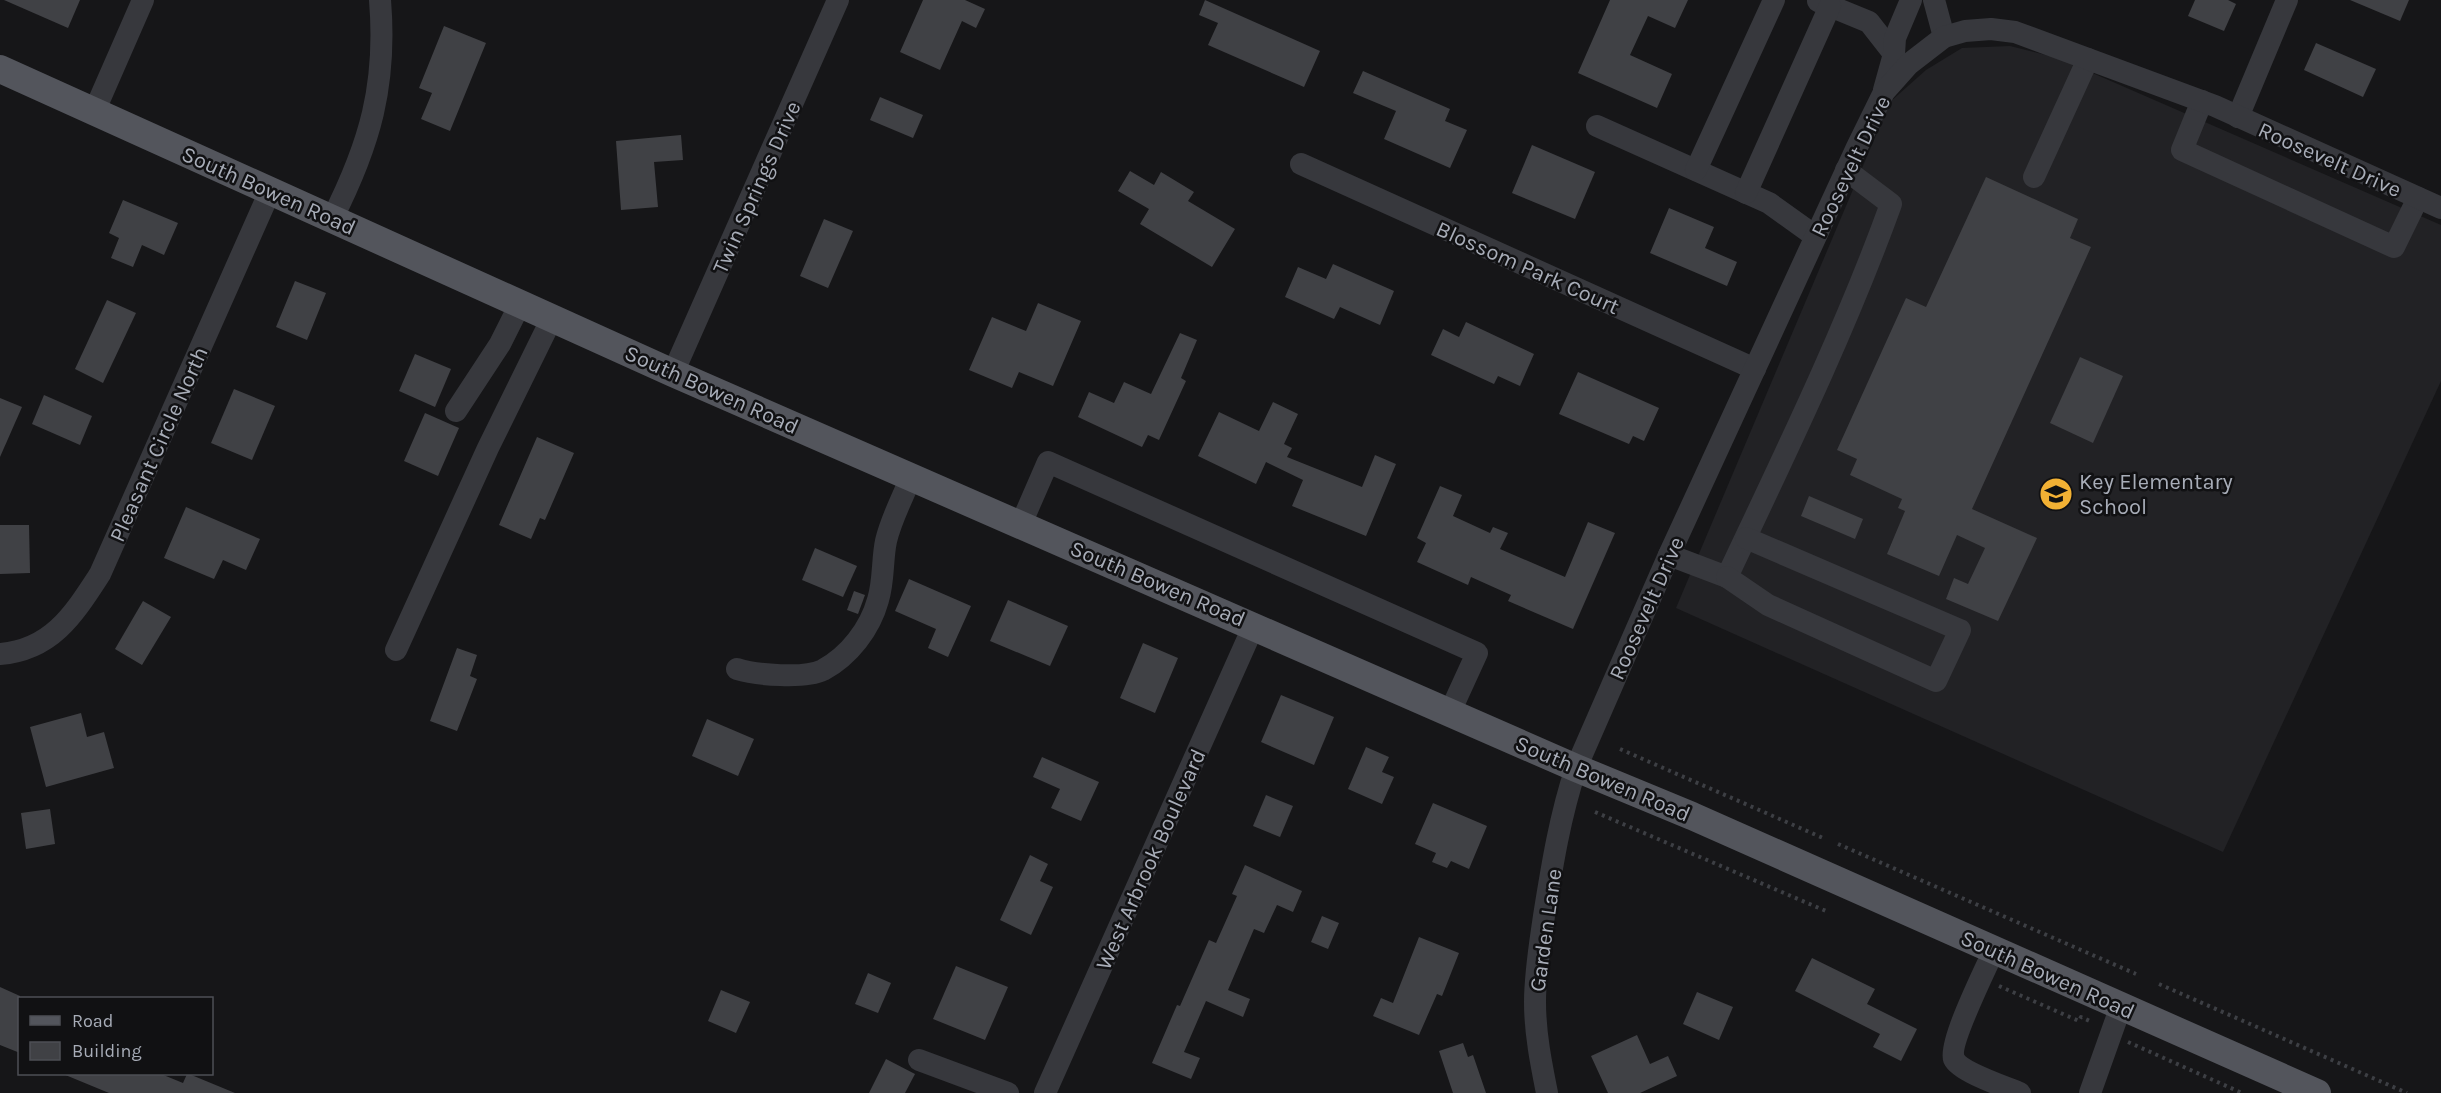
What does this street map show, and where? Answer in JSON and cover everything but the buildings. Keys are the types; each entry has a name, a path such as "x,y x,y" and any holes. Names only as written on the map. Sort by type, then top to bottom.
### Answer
{"main road":[{"name":"South Bowen Road","path":"0,69 673,373 1254,625 1576,768 1692,816 2317,1093"}],"street":[{"path":"94,112 143,0"},
{"path":"332,219 353,177 374,114 380,76 383,29 380,0"},
{"name":"Twin Springs Drive","path":"673,373 838,0"},
{"path":"1696,170 1774,0"},
{"path":"1884,92 1894,54 1895,38 1911,0"},
{"path":"1934,0 1944,37"},
{"path":"2238,117 2287,0"},
{"path":"1746,193 1824,3 1869,22 1894,54"},
{"name":"Roosevelt Drive","path":"1576,768 1669,555 1815,236 1884,92 1909,64 1944,37 1965,31 1991,28 2015,32 2202,101 2441,208"},
{"path":"2034,177 2088,59"},
{"path":"2202,101 2182,150 2394,247 2418,198"},
{"path":"1597,126 1769,203 1815,236"},
{"name":"Blossom Park Court","path":"1301,165 1755,369"},
{"path":"1727,577 1868,266 1891,204 1846,170"},
{"name":"Pleasant Circle North","path":"0,654 23,649 50,638 75,612 100,574 270,191"},
{"path":"456,411 500,344 520,304"},
{"path":"396,650 493,438 552,318"},
{"path":"1021,524 1047,462 1477,652 1450,712"},
{"path":"737,669 757,675 821,671 850,650 866,628 878,600 886,540 911,477"},
{"path":"1669,555 1727,577 1768,605 1936,681 1960,630 1746,538"},
{"name":"West Arbrook Boulevard","path":"1046,1093 1254,625"},
{"name":"Garden Lane","path":"1547,1093 1538,1046 1535,1002 1538,957 1555,850 1566,798 1576,768"},
{"path":"1994,950 1962,1024 1953,1050 1954,1060 1962,1068 2020,1093"},
{"path":"2090,1093 2121,1006"},
{"path":"919,1060 1008,1093"}],"path":[{"path":"1620,749 1823,838"},
{"path":"1596,812 1826,911"},
{"path":"1838,844 2136,974"},
{"path":"2159,984 2407,1093"},
{"path":"1998,986 2079,1021 2081,1017 2092,1022"},
{"path":"2124,1036 2130,1038 2128,1043 2242,1093"}],"shaded area":[{"name":"Key Elementary School","path":"2010,46 2058,58 2441,225 2441,381 2223,852 1676,608 1890,102 1926,70 1962,48"}],"place":[{"name":"Key Elementary School","path":"2056,494"}]}
